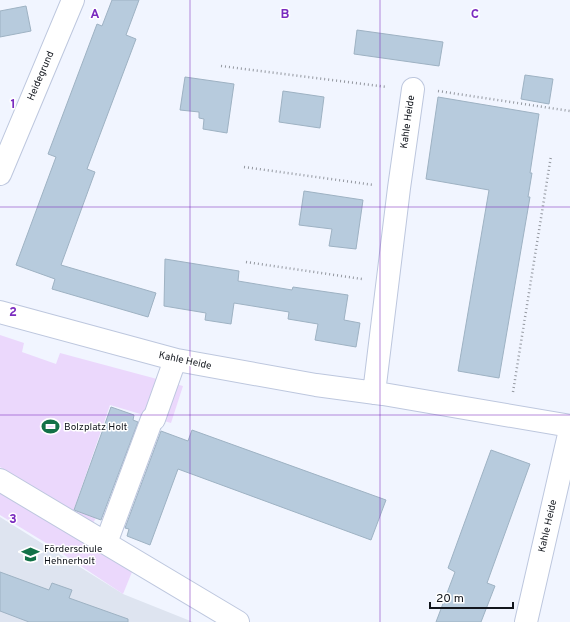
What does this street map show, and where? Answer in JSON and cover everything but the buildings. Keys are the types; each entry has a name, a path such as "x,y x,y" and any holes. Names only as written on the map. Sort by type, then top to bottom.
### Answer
{"street":[{"name":"Heidegrund","path":"0,174 73,0"},
{"name":"Kahle Heide","path":"374,393 399,188 413,90"},
{"name":"Kahle Heide","path":"0,312 175,360 316,385 374,393 570,426"},
{"path":"106,543 175,360"},
{"name":"Kahle Heide","path":"526,622 570,430"},
{"path":"0,480 238,622"}],"path":[{"path":"221,66 413,90 450,92 570,111"},
{"path":"510,416 551,156"},
{"path":"244,167 399,188"},
{"path":"246,262 388,282"}],"shaded area":[{"name":"Bolzplatz Holt","path":"0,335 24,343 22,352 56,364 60,353 183,386 171,423 110,405 74,509 96,518 93,523 0,467"},
{"path":"0,492 132,572 123,594 51,546 0,515"},
{"name":"Förderschule Hehnerholt","path":"0,517 123,594 193,622 0,622"}],"place":[{"name":"Bolzplatz Holt","path":"51,427"},
{"name":"Förderschule Hehnerholt","path":"31,555"}]}
